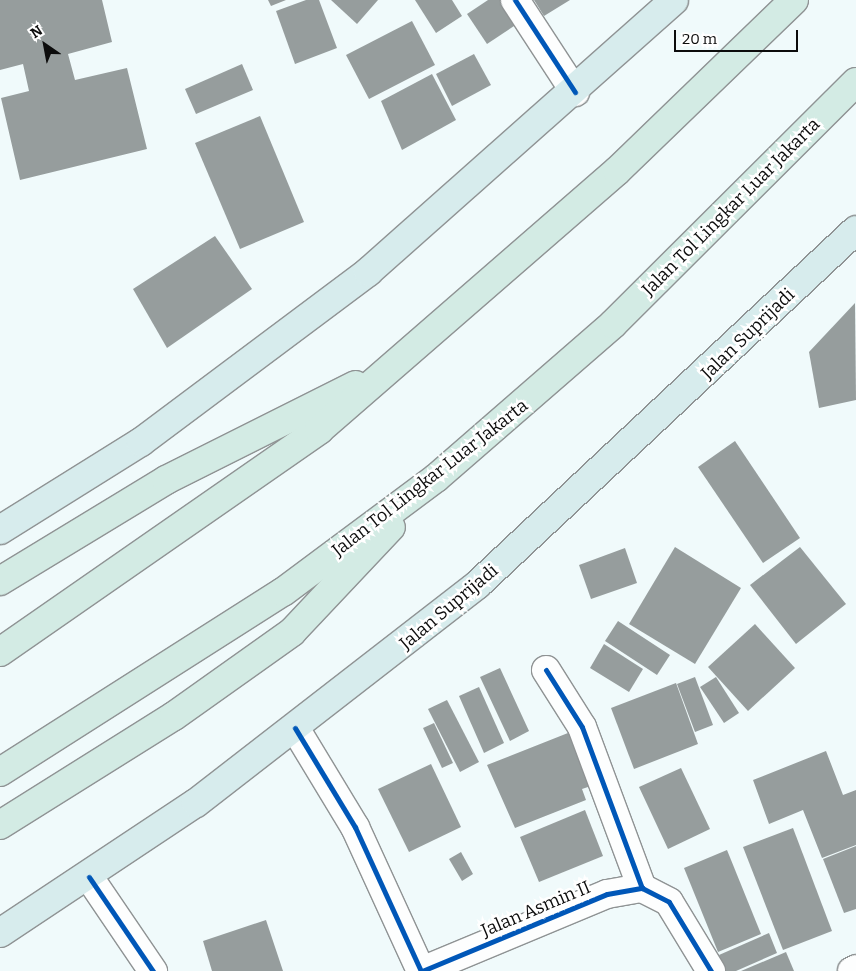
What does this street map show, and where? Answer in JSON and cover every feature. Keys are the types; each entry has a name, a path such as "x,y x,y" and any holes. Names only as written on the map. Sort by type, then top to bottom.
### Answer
{"highway":[{"path":"0,652 233,494 396,366 617,171 794,0"},
{"name":"Jalan Tol Lingkar Luar Jakarta","path":"0,772 283,592 436,478 613,324 856,82"},
{"path":"0,581 166,480 396,366"},
{"path":"0,825 174,716 292,632 436,478"}],"main road":[{"path":"0,530 141,442 368,272 574,92 674,0"},
{"name":"Jalan Suprijadi","path":"0,933 89,877 295,728 477,585 856,230"}],"street":[{"path":"515,0 574,92"},
{"path":"546,670 582,727 642,888 669,902 711,971"},
{"path":"295,728 355,827 421,971"},
{"path":"89,877 153,971"},
{"name":"Jalan Asmin II","path":"421,971 607,894 642,888"},
{"path":"852,971 856,969"}],"building":[{"path":"0,0 102,0 112,42 68,54 75,80 127,68 147,149 20,180 1,98 29,91 23,64 0,70"},
{"path":"268,0 286,0 271,6"},
{"path":"306,0 319,0 337,48 295,64 276,11"},
{"path":"331,0 378,0 357,24"},
{"path":"415,0 452,0 462,16 436,33"},
{"path":"488,0 506,0 520,22 487,44 467,14"},
{"path":"534,0 570,0 544,16"},
{"path":"412,21 435,65 369,99 346,55"},
{"path":"474,54 491,85 452,106 436,74"},
{"path":"242,64 253,90 196,114 185,89"},
{"path":"432,74 456,120 402,150 381,101"},
{"path":"260,116 304,222 240,249 195,143"},
{"path":"215,236 252,289 167,348 133,289"},
{"path":"855,303 856,400 819,408 809,352"},
{"path":"735,441 800,538 763,563 698,467"},
{"path":"675,547 741,588 695,664 629,624"},
{"path":"800,547 846,604 796,644 750,585"},
{"path":"625,548 637,583 591,599 579,565"},
{"path":"618,621 670,655 657,675 605,641"},
{"path":"755,624 795,668 748,711 708,667"},
{"path":"604,644 643,669 629,692 590,668"},
{"path":"500,668 529,731 510,741 480,677"},
{"path":"695,677 713,725 695,732 677,684"},
{"path":"716,677 739,713 724,723 700,687"},
{"path":"676,683 698,744 634,769 611,708"},
{"path":"479,687 504,743 484,753 459,696"},
{"path":"447,700 479,762 460,772 428,709"},
{"path":"434,723 453,763 442,768 423,728"},
{"path":"573,731 594,785 582,789 586,800 515,828 487,765"},
{"path":"826,751 843,795 856,790 856,845 822,858 803,810 769,824 753,780"},
{"path":"431,764 461,827 409,852 378,789"},
{"path":"681,768 710,829 668,849 639,787"},
{"path":"585,810 603,856 539,882 520,837"},
{"path":"793,828 832,931 783,950 743,847"},
{"path":"856,846 856,909 844,913 823,859"},
{"path":"727,850 761,934 718,952 684,868"},
{"path":"461,852 473,874 462,881 449,859"},
{"path":"266,920 283,971 212,971 203,941"},
{"path":"769,933 777,953 736,971 726,971 719,955"},
{"path":"786,952 794,971 741,971"}],"cycle path":[{"path":"515,0 575,92"},
{"path":"546,670 582,727 642,888"},
{"path":"295,728 355,827 421,971"},
{"path":"89,877 153,971"},
{"path":"422,971 607,894 642,888 669,902 711,971"}]}
